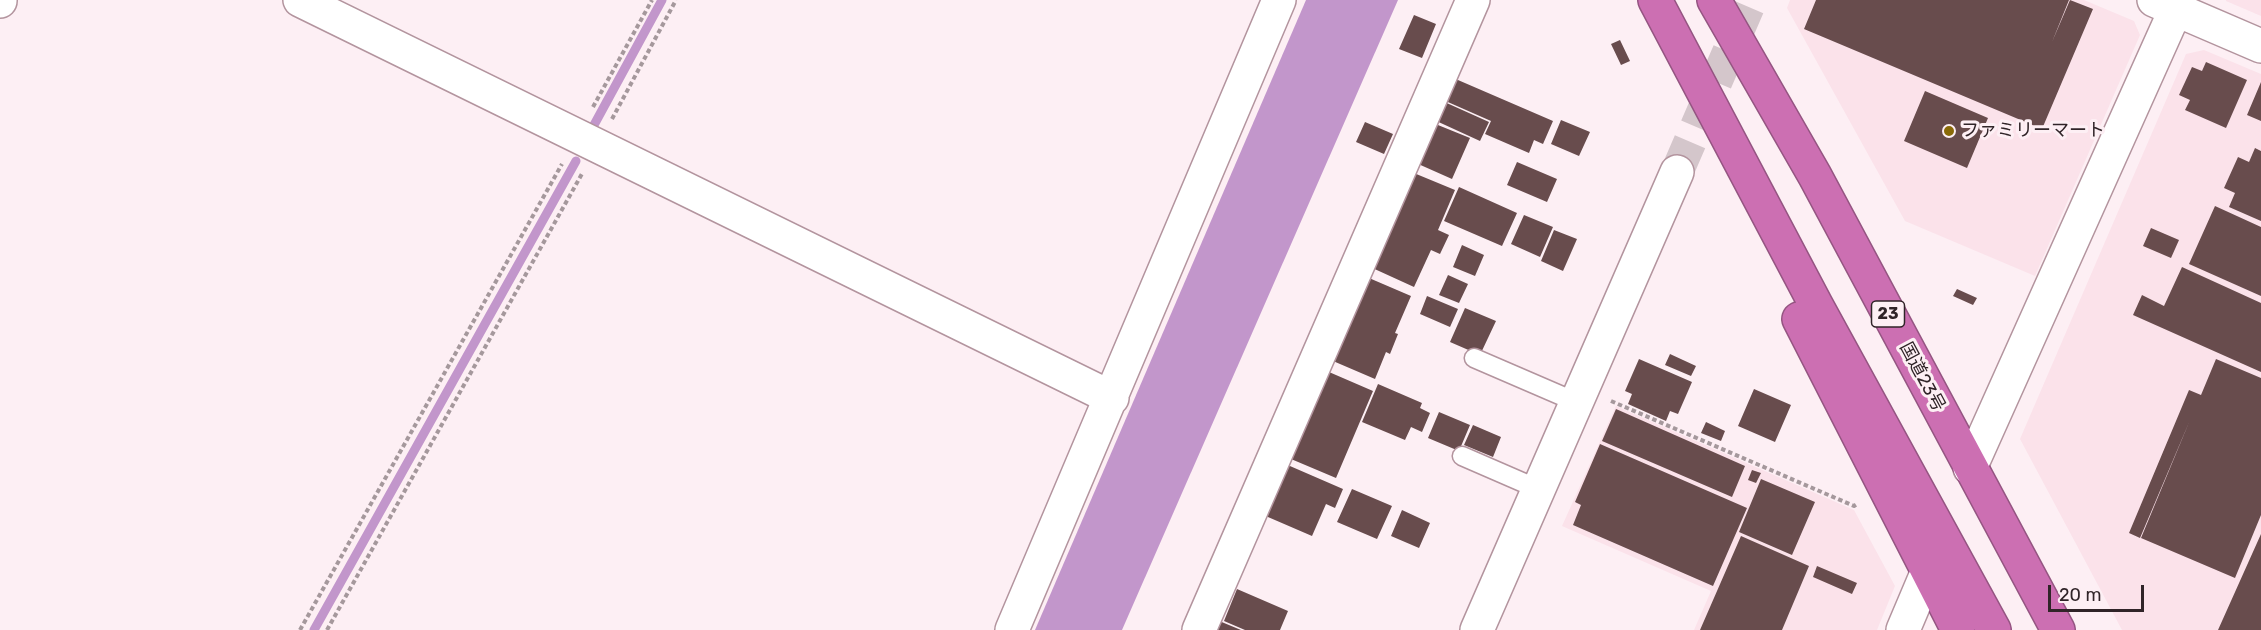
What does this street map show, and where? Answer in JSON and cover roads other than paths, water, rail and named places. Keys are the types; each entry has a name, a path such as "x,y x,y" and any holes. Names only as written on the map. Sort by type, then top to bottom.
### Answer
{"highway":[{"path":"1636,0 1653,42 1738,200 1958,630"},
{"path":"1656,0 1816,305 1994,630"},
{"name":"国道23号","path":"1714,0 1815,176 2058,630"}],"street":[{"path":"300,0 1112,398"},
{"path":"1012,630 1279,0"},
{"path":"1198,630 1473,0"},
{"path":"1970,468 2170,3 2261,45"},
{"path":"1477,630 1677,172"},
{"path":"1902,630 1928,571"}],"lane":[{"path":"1474,358 1579,395"},
{"path":"1462,456 1538,489"}],"waterway":[{"path":"594,125 662,0"},
{"path":"314,630 576,161"}],"tunnel":[{"path":"1677,172 1751,0"}],"place":[{"name":"ファミリーマート","path":"1949,131"}]}
